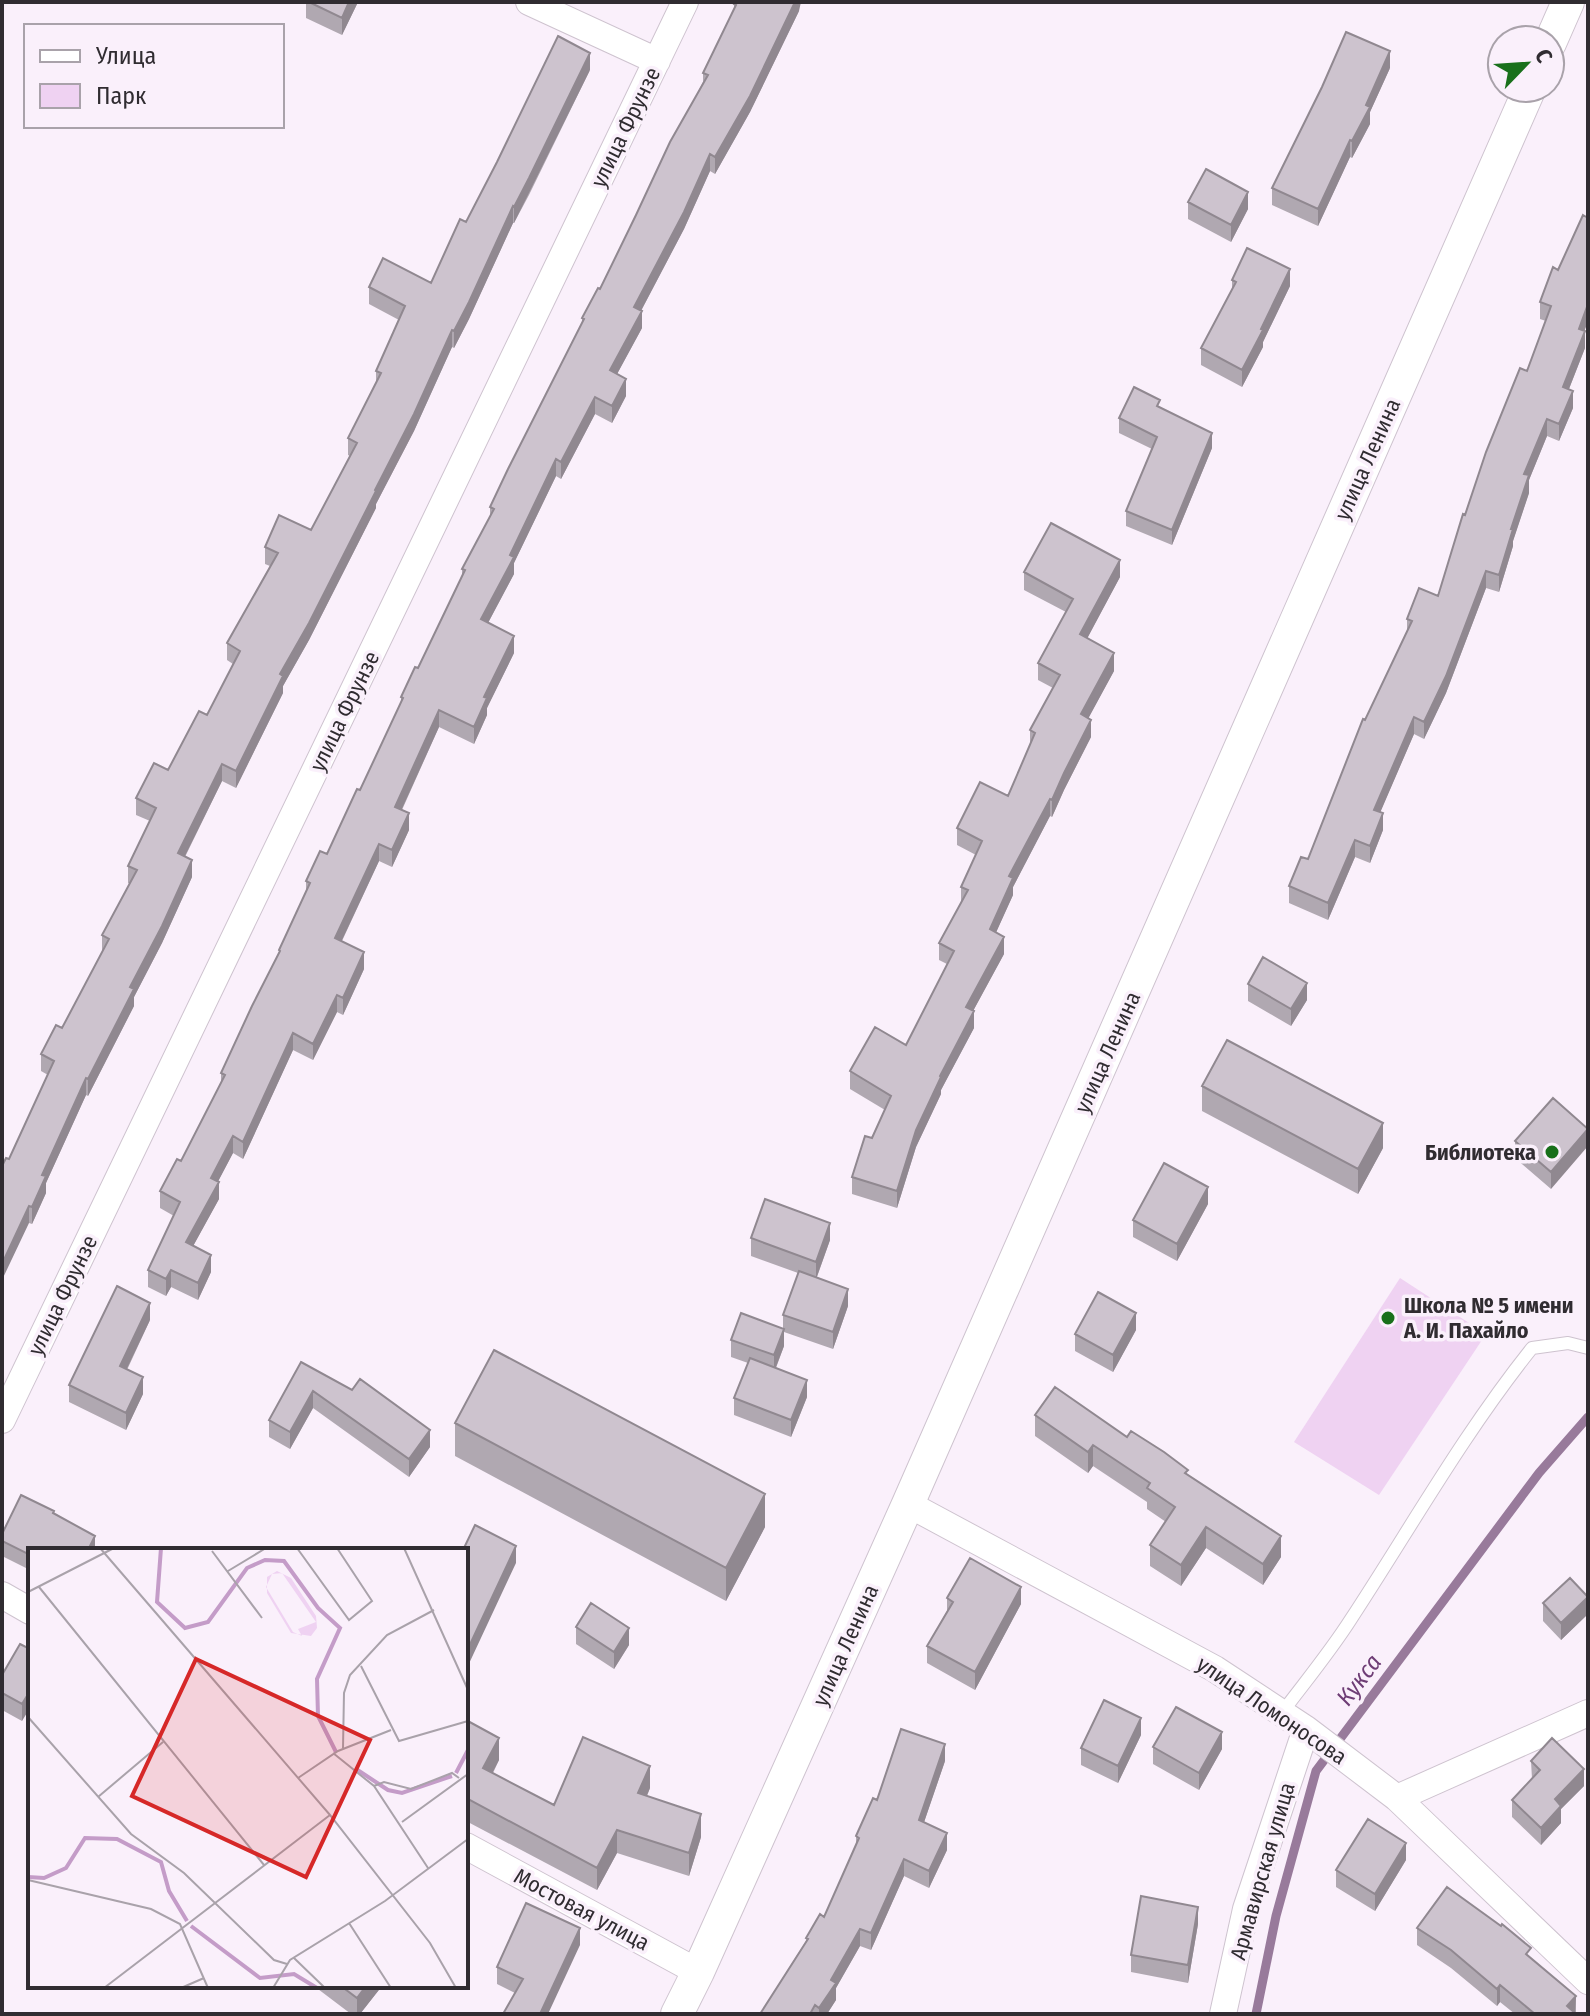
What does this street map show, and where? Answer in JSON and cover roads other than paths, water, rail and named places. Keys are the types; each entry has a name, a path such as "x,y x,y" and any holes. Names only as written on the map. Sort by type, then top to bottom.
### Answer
{"street":[{"path":"529,2 657,61"},
{"name":"улица Фрунзе","path":"2,1420 685,2"},
{"path":"1558,24 1568,2"},
{"name":"улица Ленина","path":"677,2014 908,1504 1523,104"},
{"name":"улица Ломоносова","path":"908,1504 1215,1669 1313,1734 1397,1798 1588,1981"},
{"path":"2,1595 28,1610"},
{"path":"1397,1798 1588,1713"},
{"name":"Армавирская улица","path":"1223,2014 1246,1909 1313,1734"},
{"name":"Мостовая улица","path":"468,1847 698,1972"}],"lane":[{"path":"1281,1714 1349,1622 1434,1489 1532,1348 1568,1343 1588,1348"}],"waterway":[{"name":"Кукса","path":"1256,2014 1276,1916 1316,1771 1539,1473 1588,1417"}],"place":[{"name":"Библиотека","path":"1552,1152"},
{"name":"Школа № 5 имени А. И. Пахайло","path":"1388,1318"}]}
